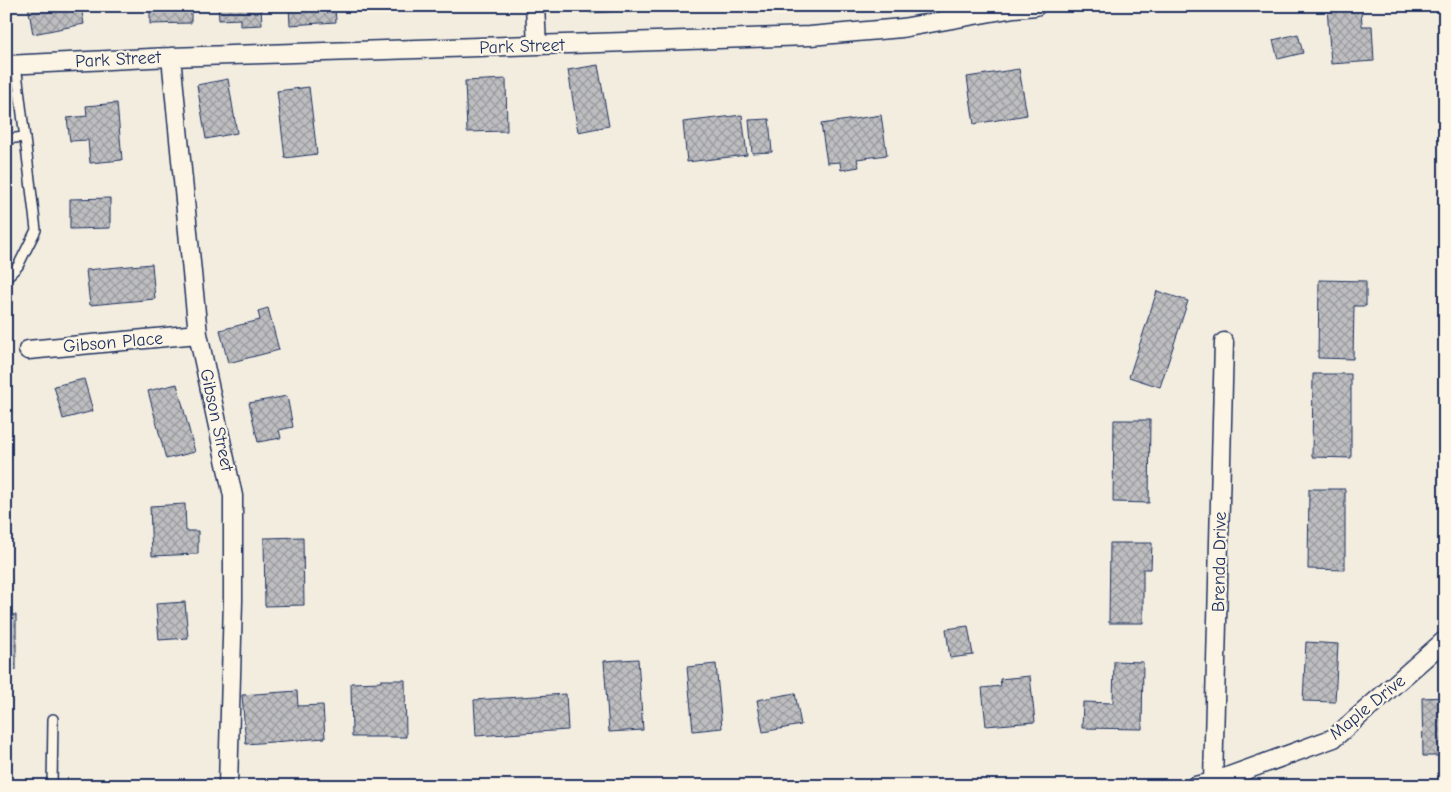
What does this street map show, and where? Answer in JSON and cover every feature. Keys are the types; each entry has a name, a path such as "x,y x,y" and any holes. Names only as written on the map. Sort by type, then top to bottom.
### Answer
{"street":[{"path":"535,6 537,45"},
{"name":"Park Street","path":"11,65 170,57 810,36 902,28 942,13 1036,6"},
{"name":"Gibson Street","path":"170,57 198,334 233,496 233,601 228,786"},
{"name":"Gibson Place","path":"28,350 198,334"},
{"name":"Brenda Drive","path":"1213,782 1224,342"},
{"name":"Maple Drive","path":"1195,786 1213,782 1334,738 1445,640"}],"lane":[{"path":"6,278 18,266 36,230 25,137 11,65"},
{"path":"6,139 25,137"},
{"path":"52,786 53,719"}],"building":[{"path":"28,6 81,6 84,24 33,34"},
{"path":"150,6 191,6 191,23 150,24"},
{"path":"218,6 261,6 262,25 240,26 240,19 219,20"},
{"path":"289,6 335,6 336,22 290,25"},
{"path":"590,6 621,6 621,11 590,13"},
{"path":"1361,6 1362,26 1372,26 1374,61 1331,64 1327,7"},
{"path":"1298,34 1303,53 1278,59 1273,40"},
{"path":"598,65 609,126 578,132 568,70"},
{"path":"1019,69 1027,115 974,124 967,77"},
{"path":"228,79 237,133 206,139 197,85"},
{"path":"506,79 507,131 467,132 465,81"},
{"path":"309,87 317,154 285,158 277,91"},
{"path":"117,103 122,160 90,163 88,140 70,141 67,118 87,116 86,106"},
{"path":"742,115 747,155 687,162 683,122"},
{"path":"881,115 887,155 857,159 859,167 841,170 840,162 827,163 821,124"},
{"path":"769,119 772,152 752,153 749,120"},
{"path":"110,198 110,228 70,229 70,199"},
{"path":"152,264 155,299 90,305 86,270"},
{"path":"1319,280 1366,281 1366,306 1354,306 1353,359 1318,358"},
{"path":"1157,291 1188,301 1160,387 1129,377"},
{"path":"268,308 279,350 228,363 220,330 260,320 258,311"},
{"path":"1313,374 1351,374 1351,458 1312,457"},
{"path":"84,379 93,411 63,419 54,386"},
{"path":"177,384 195,452 166,459 148,391"},
{"path":"287,396 293,427 279,430 281,438 258,442 249,403"},
{"path":"1114,420 1150,420 1149,503 1113,502"},
{"path":"1309,489 1345,489 1345,570 1308,569"},
{"path":"185,504 186,531 198,531 198,554 152,556 150,506"},
{"path":"303,537 304,605 265,606 264,538"},
{"path":"1110,543 1152,543 1151,569 1143,569 1143,623 1109,623"},
{"path":"185,602 188,638 159,640 156,604"},
{"path":"6,614 16,615 16,670 6,670"},
{"path":"968,626 973,655 950,658 946,629"},
{"path":"1306,642 1338,644 1335,702 1303,701"},
{"path":"638,659 643,730 609,732 604,661"},
{"path":"1114,661 1143,662 1142,729 1082,728 1083,702 1113,703"},
{"path":"716,664 722,728 693,731 687,667"},
{"path":"1030,676 1035,722 986,726 982,688 1001,686 1000,679"},
{"path":"381,680 405,680 406,737 352,737 351,683 381,682"},
{"path":"297,691 298,706 323,705 325,738 246,744 242,695"},
{"path":"795,693 801,725 763,732 757,700"},
{"path":"566,694 568,730 476,736 474,700"},
{"path":"1445,697 1445,756 1423,756 1422,698"}]}
